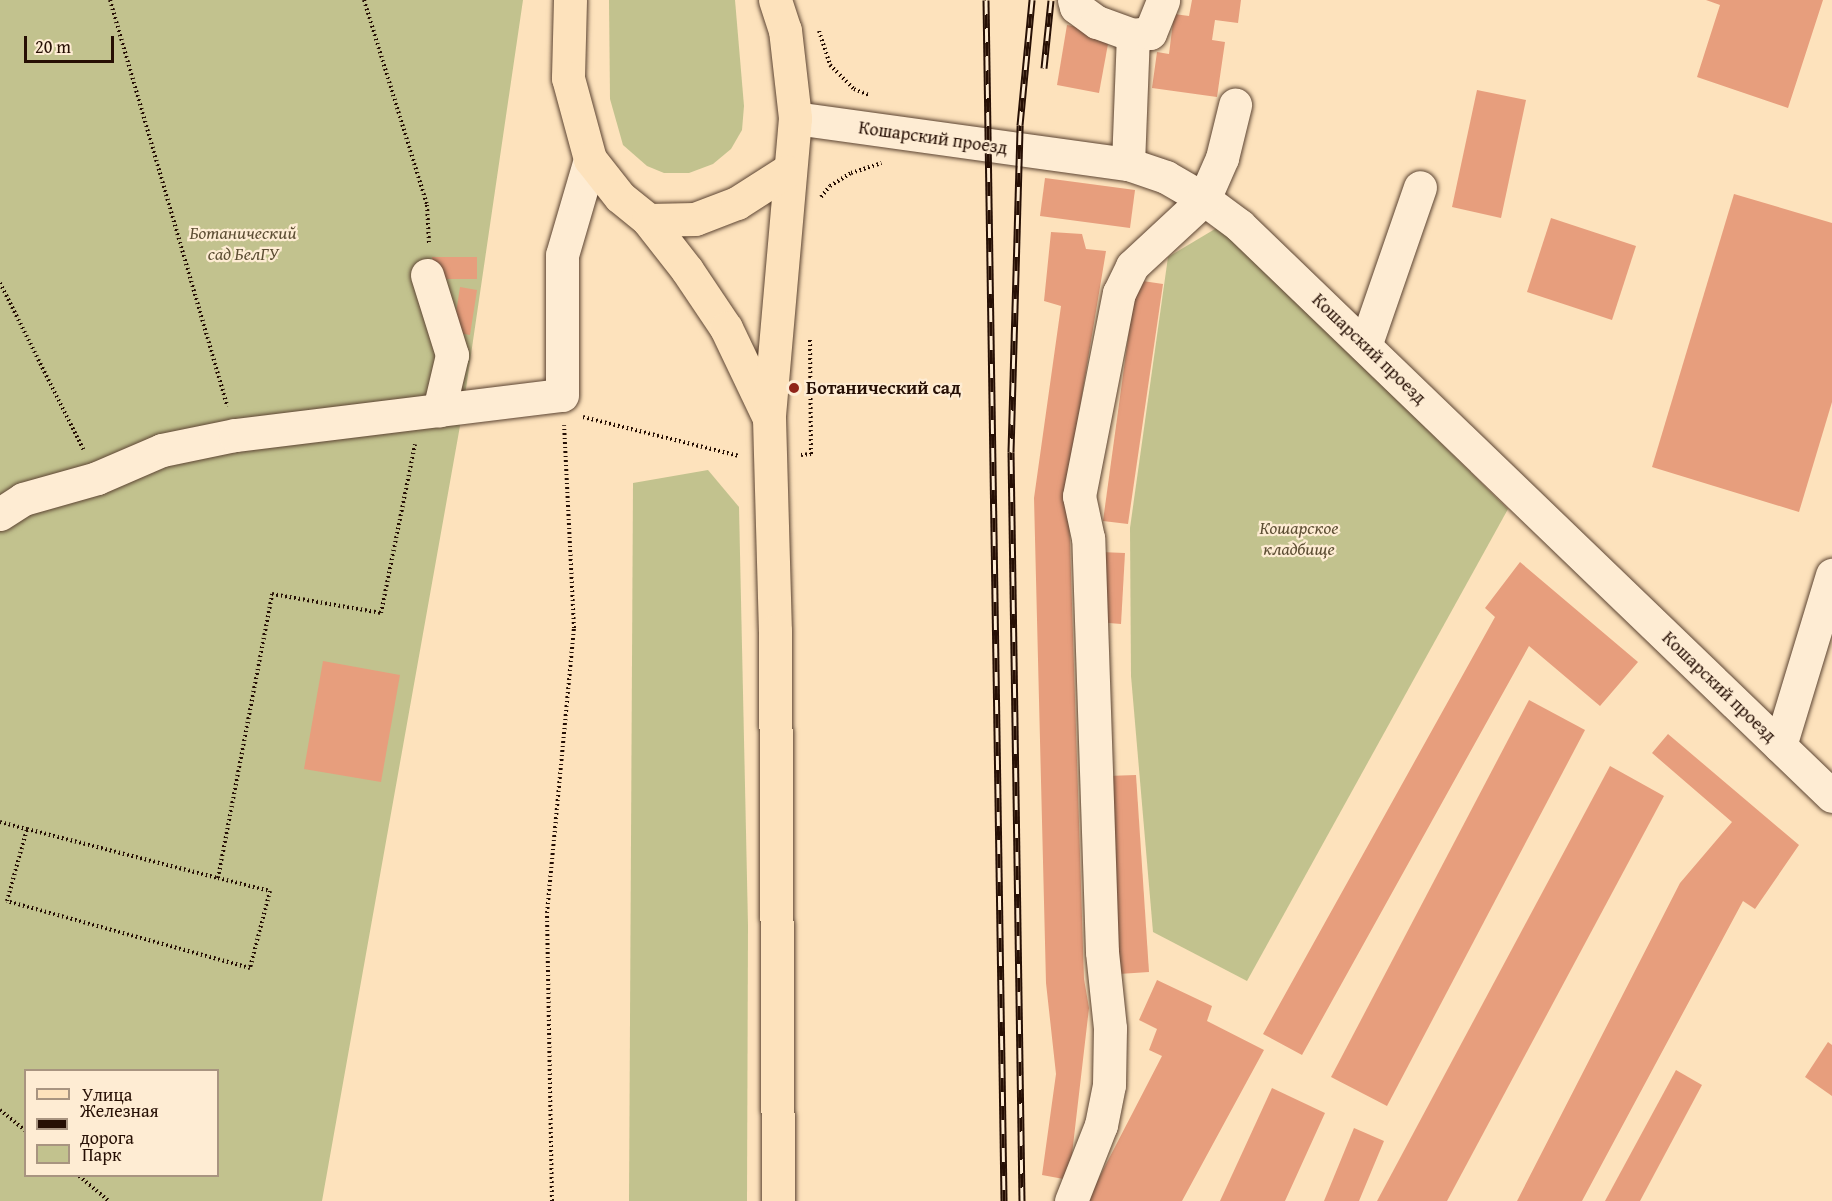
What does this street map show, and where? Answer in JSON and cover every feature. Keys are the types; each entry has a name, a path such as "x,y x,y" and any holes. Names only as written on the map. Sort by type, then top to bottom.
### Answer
{"main road":[{"path":"570,0 568,78 590,159 620,197 648,219 726,328 769,418"},
{"path":"775,0 784,30 795,118 788,171 769,418 778,1201"},
{"path":"648,219 695,219 737,203 788,171"}],"street":[{"path":"1074,0 1076,7 1097,22 1133,35 1150,33 1162,0"},
{"path":"1128,164 1133,35"},
{"path":"1071,1201 1101,1125 1109,1085 1110,1028 1102,952 1088,538 1079,496 1119,293 1132,266 1204,199 1222,158 1234,105"},
{"name":"Кошарский проезд","path":"795,118 1128,164 1166,177 1204,199 1239,225 1832,796"},
{"path":"0,514 23,499 97,478 162,450 235,435 439,410 563,405 562,255 590,159"},
{"path":"1365,346 1420,187"},
{"path":"427,275 452,355 439,410"},
{"path":"1780,746 1832,575"}],"path":[{"path":"110,0 235,435"},
{"path":"364,0 427,205 427,275"},
{"path":"818,28 830,65 854,89 874,96"},
{"path":"816,204 830,186 851,173 886,162"},
{"path":"0,283 97,478"},
{"path":"552,1201 547,913 574,628 563,405 742,456 811,454 810,324"},
{"path":"218,878 272,594 381,613 416,442"},
{"path":"0,822 270,891 250,968 6,901 27,829"},
{"path":"0,1110 24,1129"},
{"path":"80,1177 109,1201"}],"green space":[{"name":"Ботанический сад БелГУ","path":"0,0 523,0 463,409 322,1201 0,1201"},
{"path":"609,0 735,0 744,106 742,130 731,149 713,164 689,173 664,173 647,166 623,145 610,99"},
{"name":"Кошарское кладбище","path":"1220,226 1508,509 1247,981 1153,932 1131,676 1130,528 1168,257"},
{"path":"708,470 739,507 748,925 747,1201 629,1201 633,483"}],"building":[{"path":"1192,0 1241,0 1238,23 1215,20 1212,40 1225,42 1217,97 1152,88 1157,52 1169,54 1174,14 1189,16"},
{"path":"1706,0 1823,0 1788,108 1697,77 1720,5"},
{"path":"1067,25 1110,33 1099,93 1057,85"},
{"path":"1477,90 1526,100 1501,218 1452,207"},
{"path":"1045,178 1135,190 1130,228 1040,216"},
{"path":"1734,194 1832,223 1832,402 1799,512 1652,467"},
{"path":"1551,218 1636,246 1612,320 1527,292"},
{"path":"1051,232 1082,234 1086,249 1106,251 1068,479 1084,979 1089,1008 1069,1180 1042,1175 1056,1074 1046,983 1034,498 1061,306 1044,301"},
{"path":"432,257 477,257 477,279 432,279"},
{"path":"1136,280 1163,284 1128,524 1103,521"},
{"path":"460,287 477,290 470,335 453,332"},
{"path":"1100,552 1125,553 1121,624 1097,622"},
{"path":"1520,562 1638,662 1600,706 1529,646 1302,1055 1263,1034 1495,617 1485,608"},
{"path":"323,661 400,675 381,782 304,769"},
{"path":"1529,700 1585,730 1387,1106 1331,1077"},
{"path":"1668,734 1799,845 1755,909 1743,901 1582,1201 1517,1201 1680,883 1732,822 1652,753"},
{"path":"1610,766 1664,796 1447,1201 1377,1201"},
{"path":"1136,775 1149,972 1119,974 1107,776"},
{"path":"1157,980 1212,1006 1207,1021 1264,1050 1182,1201 1087,1201 1162,1056 1149,1050 1157,1029 1139,1020"},
{"path":"1828,1042 1832,1045 1832,1096 1805,1077"},
{"path":"1676,1070 1702,1085 1640,1201 1605,1201"},
{"path":"1272,1088 1325,1113 1285,1201 1220,1201"},
{"path":"1354,1128 1384,1141 1359,1201 1324,1201"}],"railway":[{"path":"986,0 1004,1201"},
{"path":"1022,1201 1011,452 1020,125 1032,0"},
{"path":"1044,68 1051,0"}],"place":[{"name":"Ботанический сад","path":"794,388"}]}
